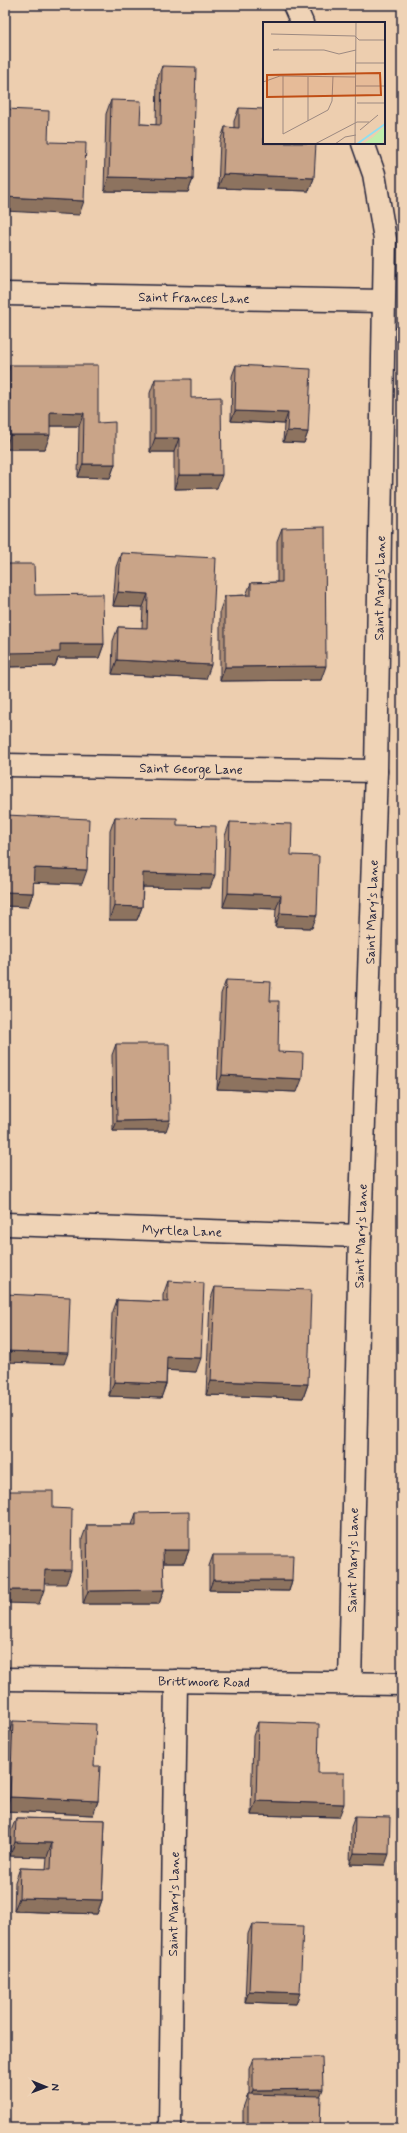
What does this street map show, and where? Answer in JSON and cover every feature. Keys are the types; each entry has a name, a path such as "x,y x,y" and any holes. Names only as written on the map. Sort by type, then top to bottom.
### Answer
{"street":[{"path":"294,5 302,22"},
{"name":"Saint Mary's Lane","path":"350,1684 360,1236 376,771 385,239 374,174 363,144"},
{"name":"Saint Frances Lane","path":"5,294 383,301"},
{"name":"Saint George Lane","path":"5,765 376,771"},
{"name":"Myrtlea Lane","path":"5,1224 360,1236"},
{"name":"Brittmoore Road","path":"5,1679 402,1684"},
{"name":"Saint Mary's Lane","path":"170,2128 176,1681"}],"building":[{"path":"162,66 196,67 193,179 109,177 111,100 141,101 140,124 161,125"},
{"path":"239,108 263,109 263,144 316,144 314,178 223,174 225,127 239,128"},
{"path":"6,109 49,111 48,142 86,143 84,201 5,197"},
{"path":"10,365 98,365 98,423 115,422 115,464 83,464 84,413 50,412 50,435 10,435"},
{"path":"236,365 311,369 308,432 287,431 288,413 235,411"},
{"path":"155,379 191,379 191,398 221,397 222,475 179,475 179,438 155,438"},
{"path":"325,527 326,666 225,667 225,596 251,595 251,583 282,582 282,528"},
{"path":"121,553 216,558 211,665 117,660 118,627 147,628 148,594 118,592"},
{"path":"7,564 34,564 35,595 103,594 104,644 60,644 60,652 8,653"},
{"path":"6,815 89,819 87,870 34,868 33,893 5,892"},
{"path":"115,817 177,818 177,825 216,826 215,875 143,873 142,907 114,906"},
{"path":"230,822 292,824 291,855 319,856 317,915 280,913 281,895 228,893"},
{"path":"226,980 271,982 270,1001 279,1001 278,1052 303,1053 302,1079 222,1075"},
{"path":"116,1044 169,1044 170,1120 117,1121"},
{"path":"168,1281 204,1283 201,1358 167,1357 166,1384 114,1382 117,1300 168,1302"},
{"path":"215,1287 311,1290 308,1384 211,1381"},
{"path":"5,1294 70,1297 68,1353 5,1351"},
{"path":"5,1491 53,1491 53,1508 72,1509 71,1570 45,1570 44,1590 5,1590"},
{"path":"189,1512 189,1550 163,1550 164,1590 88,1591 87,1525 136,1525 136,1513"},
{"path":"213,1555 293,1555 292,1580 213,1580"},
{"path":"13,1721 96,1724 94,1766 100,1766 98,1801 10,1797"},
{"path":"258,1722 319,1724 318,1773 344,1773 344,1804 256,1801"},
{"path":"355,1816 390,1817 389,1854 354,1853"},
{"path":"16,1818 105,1820 102,1900 19,1898 20,1868 51,1869 52,1843 15,1842"},
{"path":"252,1924 303,1926 300,1993 249,1991"},
{"path":"322,2057 323,2089 253,2090 253,2058"},
{"path":"248,2094 321,2096 320,2128 248,2128"}]}
